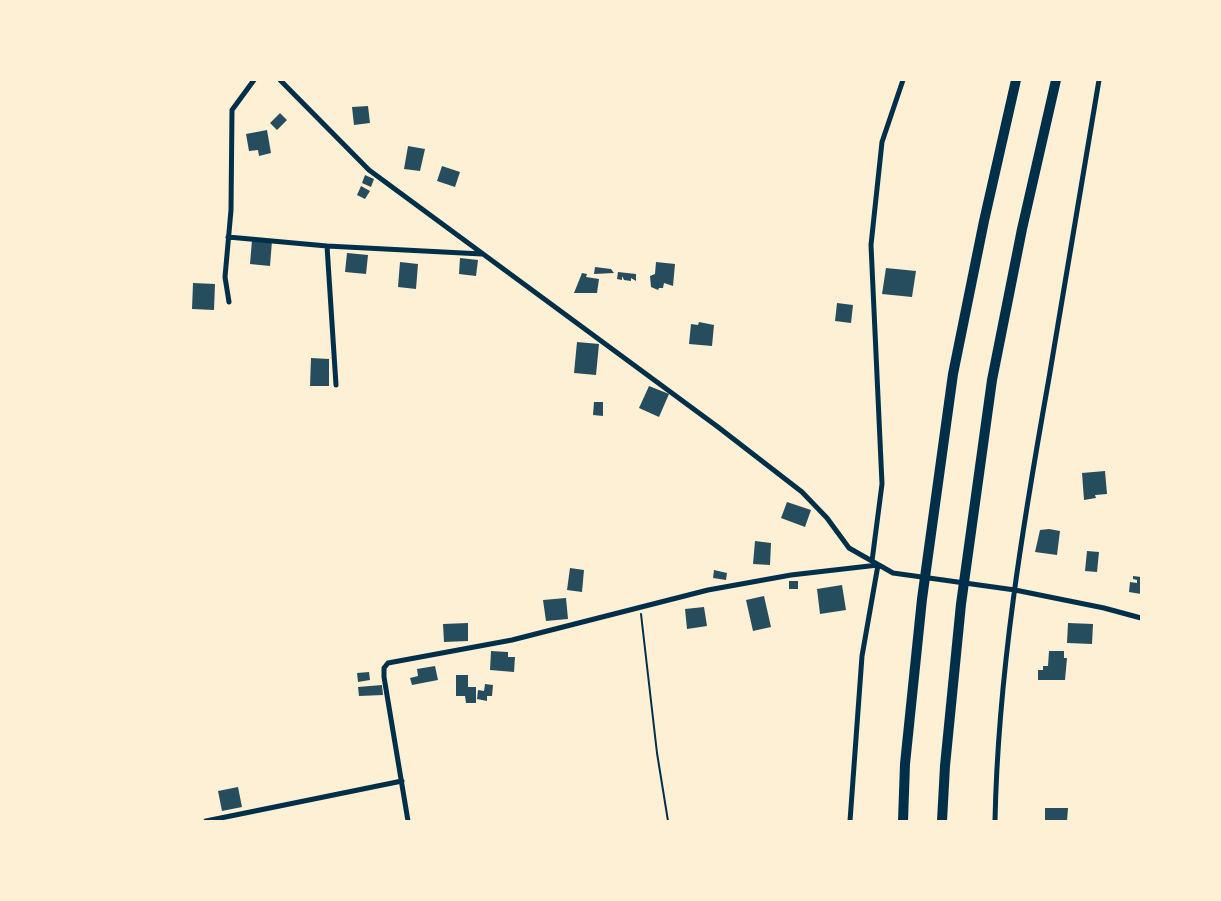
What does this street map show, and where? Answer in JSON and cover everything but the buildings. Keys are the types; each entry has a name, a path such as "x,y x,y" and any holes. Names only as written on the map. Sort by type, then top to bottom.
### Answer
{"highway":[{"path":"903,821 906,764 922,599 953,374 984,221 1016,80"},
{"path":"942,821 944,766 961,604 992,380 1022,229 1056,80"}],"street":[{"path":"229,302 226,277 232,191 232,110 254,80"},
{"path":"280,80 369,170 802,492 827,518 849,548 893,573 1015,590 1104,608 1141,618"},
{"path":"872,561 882,484 871,245 882,142 902,80"},
{"path":"995,821 996,758 1015,590 1034,462 1100,80"},
{"path":"228,237 327,246 483,254"},
{"path":"327,246 336,385"},
{"path":"408,821 384,678 384,668 388,663 512,640 708,590 791,575 878,565"},
{"path":"850,821 862,656 878,565"},
{"path":"206,821 402,781"}],"path":[{"path":"640,607 657,753 668,821"}]}
